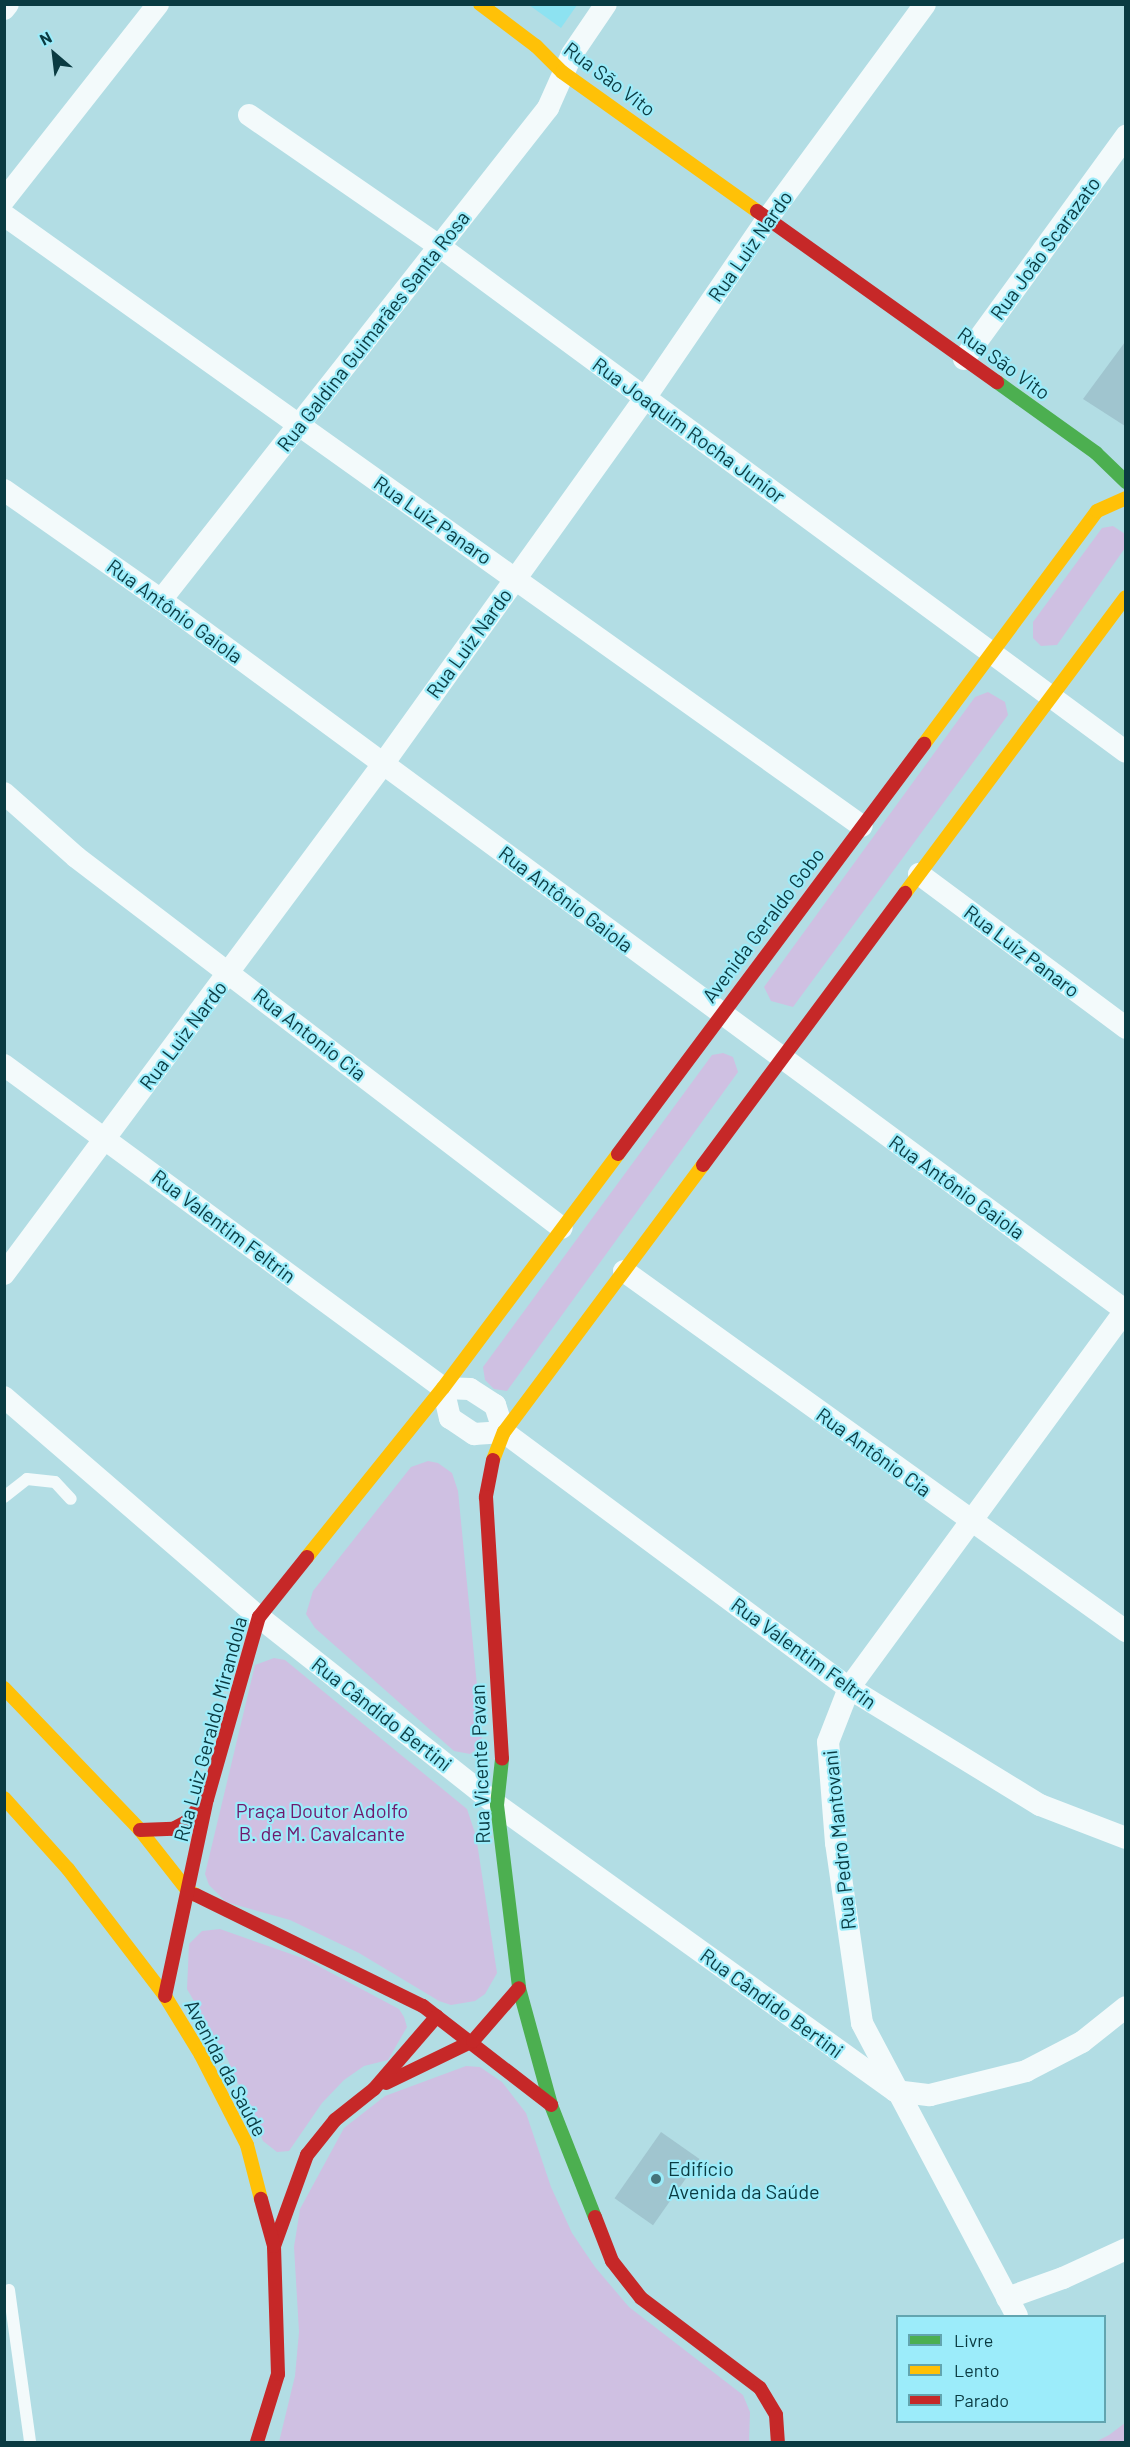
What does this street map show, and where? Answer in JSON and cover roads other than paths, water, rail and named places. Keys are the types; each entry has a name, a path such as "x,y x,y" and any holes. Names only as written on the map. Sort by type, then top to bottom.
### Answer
{"street":[{"path":"4,9 8,4"},
{"path":"4,200 158,4"},
{"path":"480,4 536,46"},
{"name":"Rua Galdina Guimarães Santa Rosa","path":"161,600 548,108 575,64 606,4"},
{"name":"Rua Luiz Nardo","path":"4,1274 230,973 382,764 645,398 777,206 925,4"},
{"name":"Rua São Vito","path":"536,46 575,64 973,348 1096,453 1125,482"},
{"name":"Rua São Vito","path":"536,46 575,64"},
{"name":"Rua Joaquim Rocha Junior","path":"249,115 439,246 1125,752"},
{"name":"Rua João Scarazato","path":"973,348 1125,136"},
{"name":"Rua Luiz Panaro","path":"4,215 862,826"},
{"path":"1096,453 1096,477"},
{"name":"Rua Antônio Gaiola","path":"4,490 161,600 721,1015 1125,1310"},
{"name":"Avenida Geraldo Gobo","path":"443,1388 991,653 1097,506 1125,498"},
{"path":"504,1432 495,1405 470,1389 443,1388 450,1418 474,1434 504,1432 1125,597"},
{"name":"Rua Antonio Cia","path":"4,793 76,857 562,1228"},
{"name":"Rua Luiz Panaro","path":"919,874 1125,1028"},
{"name":"Rua Valentim Feltrin","path":"4,1065 443,1388"},
{"name":"Rua Antônio Cia","path":"624,1271 1125,1631"},
{"name":"Rua Pedro Mantovani","path":"1012,2307 895,2091 862,2023 836,1843 828,1742 849,1688 1125,1310"},
{"name":"Rua Luiz Geraldo Mirandola","path":"165,1996 207,1799 259,1617 443,1388"},
{"name":"Rua Cândido Bertini","path":"4,1396 259,1617 497,1805 895,2091"},
{"name":"Rua Valentim Feltrin","path":"504,1432 849,1688 1040,1806 1125,1838"},
{"name":"Rua Vicente Pavan","path":"504,1432 492,1462 486,1497 502,1765 497,1805 519,1988 551,2105"},
{"path":"4,1688 140,1830 188,1891 300,1943 437,2016 473,2041 551,2105 612,2260 641,2298 760,2388 776,2415 778,2442"},
{"name":"Avenida da Saúde","path":"4,1798 68,1869 165,1996 201,2055 247,2145 274,2246 278,2374 257,2442"},
{"path":"140,1830 173,1829 186,1822 207,1799"},
{"path":"374,2089 473,2041 519,1988"},
{"path":"895,2091 930,2095 1026,2071 1082,2042 1125,2007"},
{"path":"274,2246 307,2155 335,2120 374,2089 437,2016"},
{"path":"247,2145 263,2154"},
{"path":"286,2162 307,2155"},
{"path":"1012,2307 1063,2278 1125,2249"}],"lane":[{"path":"4,1497 27,1479 55,1482 71,1499"},
{"path":"9,2290 30,2442"}],"place":[{"name":"Edifício Avenida da Saúde","path":"656,2179"}],"park label":[{"name":"Praça Doutor Adolfo B. de M. Cavalcante","path":"322,1822"}]}
